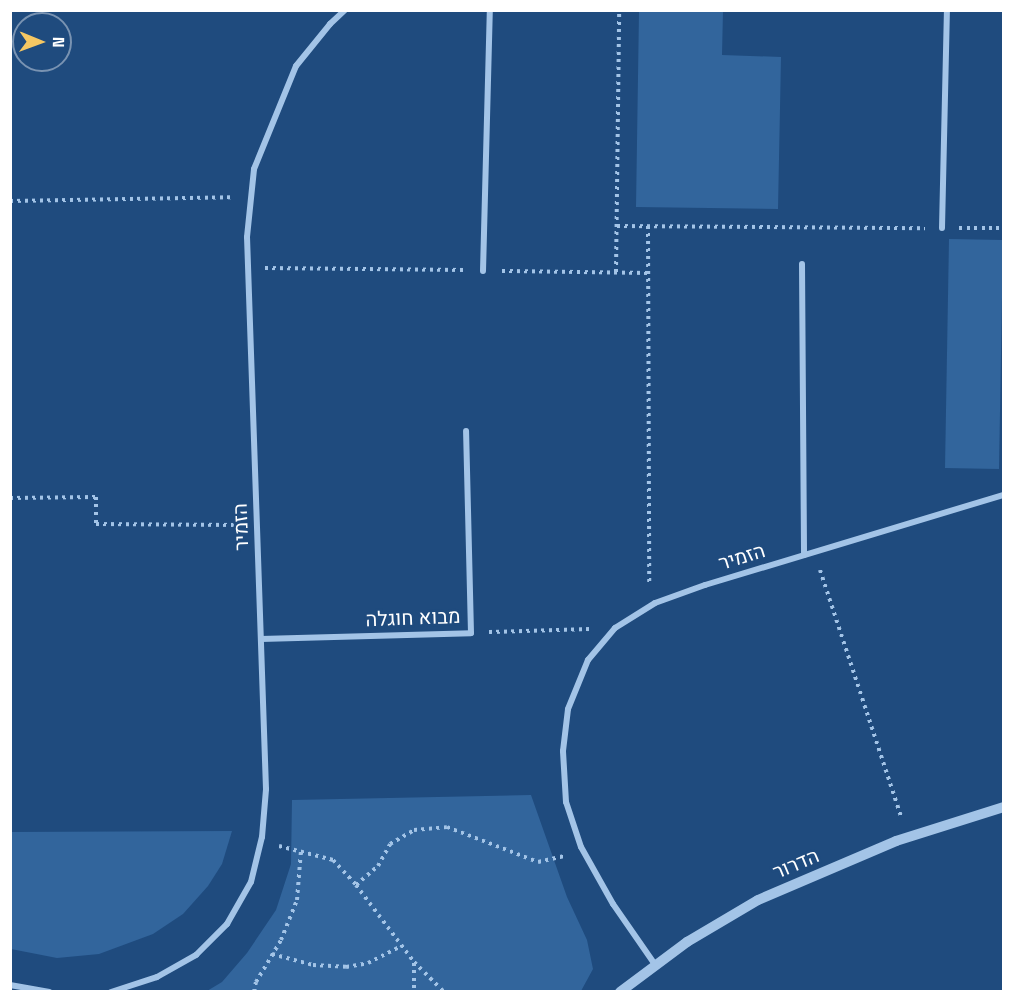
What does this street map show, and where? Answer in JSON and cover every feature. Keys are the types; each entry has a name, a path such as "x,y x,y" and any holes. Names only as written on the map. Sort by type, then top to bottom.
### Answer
{"street":[{"name":"הזמיר","path":"111,992 167,972 196,955 227,924 251,882 261,842 266,789 247,237 251,196 254,169 296,66 330,24 345,10"},
{"path":"483,271 490,10"},
{"path":"942,228 947,10"},
{"path":"802,264 804,555"},
{"name":"מבוא חוגלה","path":"261,639 471,633 466,431"},
{"name":"הזמיר","path":"656,966 613,904 581,847 566,802 563,751 568,709 588,660 615,628 649,607 705,585 1004,495"},
{"name":"הדרור","path":"620,992 687,942 758,900 907,837 1004,807"},
{"path":"10,985 49,992"}],"path":[{"path":"616,272 619,10"},
{"path":"10,201 251,196"},
{"path":"617,226 1004,228"},
{"path":"648,226 649,607"},
{"path":"248,268 649,273"},
{"path":"10,498 96,497 96,524 257,525"},
{"path":"815,552 907,837"},
{"path":"471,633 615,628"},
{"path":"356,885 378,866 390,844 414,830 447,827 538,862 561,858 581,847"},
{"path":"261,842 301,850 333,860 356,885 414,962 444,992"},
{"path":"254,992 297,900 301,850"},
{"path":"272,954 313,965 346,967 368,963 402,946"},
{"path":"414,962 414,992"}],"shaded area":[{"path":"639,11 723,11 722,55 781,57 778,209 636,207"},
{"path":"949,239 1003,240 999,469 945,468"},
{"path":"531,795 567,897 587,940 593,969 581,991 207,991 222,982 247,953 276,910 291,864 292,800"},
{"path":"232,831 222,864 208,886 183,914 153,934 99,954 57,958 11,949 11,832"}]}
